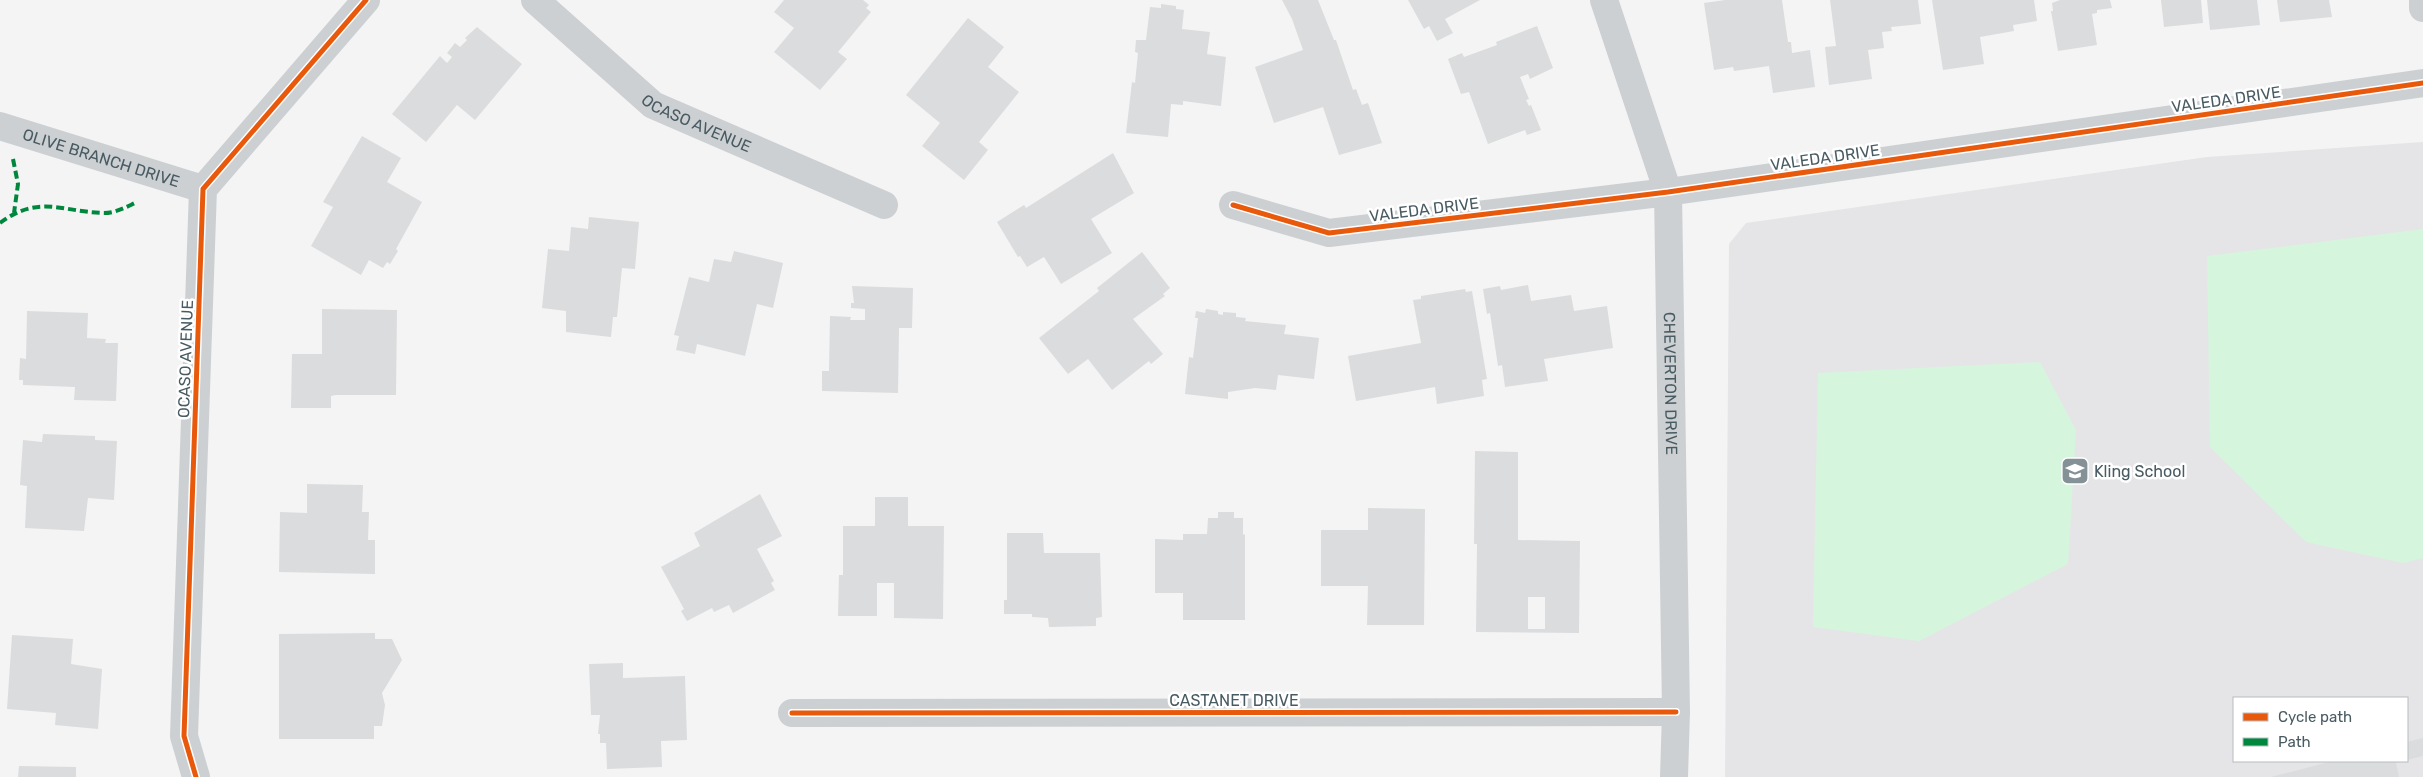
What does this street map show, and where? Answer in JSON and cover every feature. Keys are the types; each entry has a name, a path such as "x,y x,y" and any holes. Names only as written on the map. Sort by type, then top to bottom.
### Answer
{"street":[{"path":"203,189 366,0"},
{"name":"OCASO AVENUE","path":"535,0 653,105 884,205"},
{"name":"CHEVERTON DRIVE","path":"1604,0 1668,192 1676,712 1674,777"},
{"path":"2422,0 2423,8"},
{"name":"VALEDA DRIVE","path":"1233,205 1329,233 1668,192 2423,84"},
{"name":"OLIVE BRANCH DRIVE","path":"0,126 203,189"},
{"name":"OCASO AVENUE","path":"196,777 184,736 203,189"},
{"name":"CASTANET DRIVE","path":"792,713 1676,712"}],"shaded area":[{"name":"Kling School","path":"2423,142 2423,777 1725,777 1729,244 1746,223 2207,157"}],"green space":[{"path":"2423,229 2423,558 2403,563 2306,542 2210,447 2207,256"},
{"path":"2040,362 2076,430 2068,564 1919,641 1813,627 1818,373"}],"building":[{"path":"784,0 863,0 869,5 866,8 871,12 838,52 847,59 820,90 774,52 794,28 774,12"},
{"path":"1282,0 1318,0 1334,40 1336,40 1353,90 1356,89 1362,105 1368,103 1382,143 1339,155 1323,107 1274,123 1255,67 1303,50 1292,19"},
{"path":"1408,0 1480,0 1445,19 1453,33 1437,41 1429,26 1424,29"},
{"path":"1725,0 1782,0 1788,42 1791,42 1792,53 1810,50 1815,87 1773,93 1769,66 1734,71 1733,67 1714,70 1704,3"},
{"path":"1830,0 1918,0 1921,24 1891,27 1892,31 1882,32 1884,48 1868,50 1872,79 1829,85 1825,47 1836,46"},
{"path":"1932,0 2034,0 2037,21 2013,25 2014,31 1980,37 1984,64 1943,70"},
{"path":"2060,0 2110,0 2112,8 2097,10 2097,13 2092,14 2097,45 2058,51 2051,11 2053,11 2052,3"},
{"path":"2161,0 2201,0 2203,23 2164,27"},
{"path":"2207,0 2257,0 2260,25 2210,30"},
{"path":"2277,0 2329,0 2332,17 2280,22"},
{"path":"1161,4 1176,6 1176,9 1184,10 1182,29 1210,32 1207,54 1226,57 1221,106 1183,101 1183,105 1171,104 1168,137 1126,133 1132,82 1135,83 1138,53 1135,52 1136,40 1146,40 1150,7 1161,8"},
{"path":"968,18 1004,47 988,67 1019,92 979,142 988,150 964,180 922,146 940,123 906,95"},
{"path":"1537,26 1553,68 1530,79 1528,74 1520,77 1529,99 1526,100 1529,106 1531,105 1541,130 1527,135 1525,130 1488,144 1469,92 1461,94 1448,59 1462,53 1464,57 1497,45 1496,42"},
{"path":"477,27 522,64 475,120 457,105 426,142 392,114 440,56 447,63 452,57 447,53 455,43 460,47 467,40 465,38"},
{"path":"362,136 401,158 387,182 422,202 396,249 398,251 390,264 387,262 383,268 369,260 361,275 311,246 333,207 323,202"},
{"path":"1113,153 1134,193 1091,219 1112,253 1061,284 1044,257 1027,267 1020,256 1018,257 997,222 1024,205 1026,208"},
{"path":"589,217 639,222 635,269 622,268 617,317 613,317 611,337 566,332 566,311 542,308 548,249 569,251 571,227 588,229"},
{"path":"734,251 783,263 773,308 757,304 745,356 697,344 695,354 676,350 679,336 674,335 689,277 709,282 714,259 731,262"},
{"path":"1142,252 1170,288 1163,294 1165,296 1133,319 1163,354 1151,364 1149,361 1112,390 1088,359 1068,374 1039,338 1099,291 1097,288"},
{"path":"1528,285 1531,301 1571,295 1574,311 1607,306 1613,348 1544,359 1548,381 1505,387 1502,365 1498,366 1490,313 1487,314 1483,289 1500,286 1501,290"},
{"path":"852,286 913,288 912,328 899,328 898,393 822,391 822,371 829,371 830,316 851,317 850,320 865,320 865,309 851,308 851,303 854,303"},
{"path":"1465,289 1466,292 1472,291 1487,379 1482,380 1484,396 1437,404 1435,387 1356,401 1348,356 1421,343 1413,300 1421,299 1421,296"},
{"path":"322,309 397,310 396,395 336,395 331,396 331,408 291,408 292,354 322,354"},
{"path":"1206,309 1218,311 1218,314 1223,315 1223,312 1236,313 1236,317 1246,318 1245,321 1286,325 1284,334 1319,338 1314,379 1278,375 1276,390 1255,388 1228,392 1228,399 1185,394 1189,357 1193,358 1198,318 1195,318 1196,311 1205,313"},
{"path":"27,311 88,313 87,338 106,339 105,343 118,343 116,401 74,400 75,387 23,385 23,380 19,380 20,358 26,359"},
{"path":"43,434 95,436 95,440 117,441 114,500 88,498 84,531 25,528 27,486 20,485 23,440 42,442"},
{"path":"1475,451 1518,452 1518,540 1580,541 1579,633 1476,632 1477,544 1474,544","holes":["1528,597 1545,597 1545,629 1528,629"]},
{"path":"307,484 363,485 362,512 369,512 368,540 375,540 375,574 279,572 280,512 307,513"},
{"path":"760,494 782,536 757,549 774,581 771,583 775,590 733,613 729,605 714,612 712,608 687,621 681,611 684,609 661,567 700,546 694,533"},
{"path":"875,497 908,497 908,526 944,526 943,619 894,618 894,583 877,583 877,616 838,616 839,575 843,575 843,526 875,526"},
{"path":"1368,508 1425,509 1424,625 1367,625 1368,586 1321,586 1321,530 1368,530"},
{"path":"1218,512 1234,512 1234,518 1243,518 1243,534 1245,535 1245,620 1183,620 1183,593 1155,593 1155,539 1183,540 1183,534 1207,534 1208,518 1218,518"},
{"path":"1007,533 1043,533 1044,553 1100,553 1102,617 1096,618 1096,626 1049,627 1048,618 1032,617 1032,614 1004,614 1004,600 1007,600"},
{"path":"375,633 375,639 392,639 402,660 382,693 385,705 382,726 374,726 374,739 279,739 279,634"},
{"path":"12,635 73,639 71,664 102,669 98,729 55,725 56,713 7,709"},
{"path":"623,663 623,678 685,676 687,740 661,741 662,767 607,769 606,743 600,743 600,734 598,734 600,715 591,715 589,664"},
{"path":"2423,738 2423,756 2408,760 2408,742"},
{"path":"2329,762 2398,762 2396,763 2399,777 2271,777"},
{"path":"19,766 76,767 76,777 18,777"}],"marked path":[{"path":"13,159 18,184 14,213"},
{"path":"0,223 14,214 39,207 108,213 137,202"}],"cycle path":[{"path":"196,777 184,736 203,189 366,0"},
{"path":"1233,205 1329,233 1668,192 2423,83"},
{"path":"792,713 1676,712"}],"place":[{"name":"Kling School","path":"2075,471"}]}
